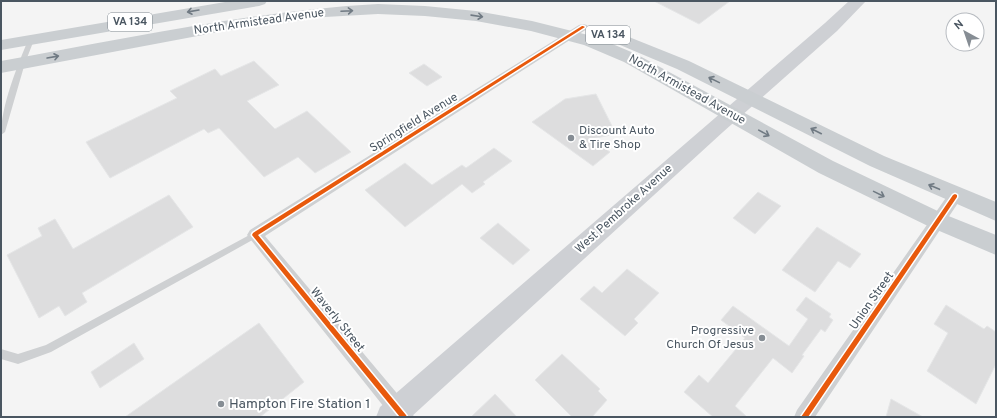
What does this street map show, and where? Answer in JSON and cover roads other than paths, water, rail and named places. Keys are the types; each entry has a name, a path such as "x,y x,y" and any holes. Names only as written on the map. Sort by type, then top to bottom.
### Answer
{"main road":[{"name":"North Armistead Avenue","path":"1,45 260,1"},
{"name":"North Armistead Avenue","path":"459,1 536,14 576,31 630,58 839,174 938,221 996,245"},
{"name":"West Pembroke Avenue","path":"397,415 730,114 810,46 858,1"},
{"name":"North Armistead Avenue","path":"1,67 240,23 289,16 378,9 425,11 476,16 532,26 576,31 655,52 749,97 876,161 955,196 996,212"}],"street":[{"name":"Springfield Avenue","path":"255,235 576,31"},
{"name":"Union Street","path":"804,417 955,196"},
{"name":"Waverly Street","path":"255,235 397,415"}],"lane":[{"path":"1,132 22,63 31,40"},
{"path":"1,354 18,359 48,349 255,235"}],"place":[{"name":"Discount Auto & Tire Shop","path":"571,138"},
{"name":"Progressive Church Of Jesus","path":"762,338"},
{"name":"Hampton Fire Station 1","path":"221,404"}]}
